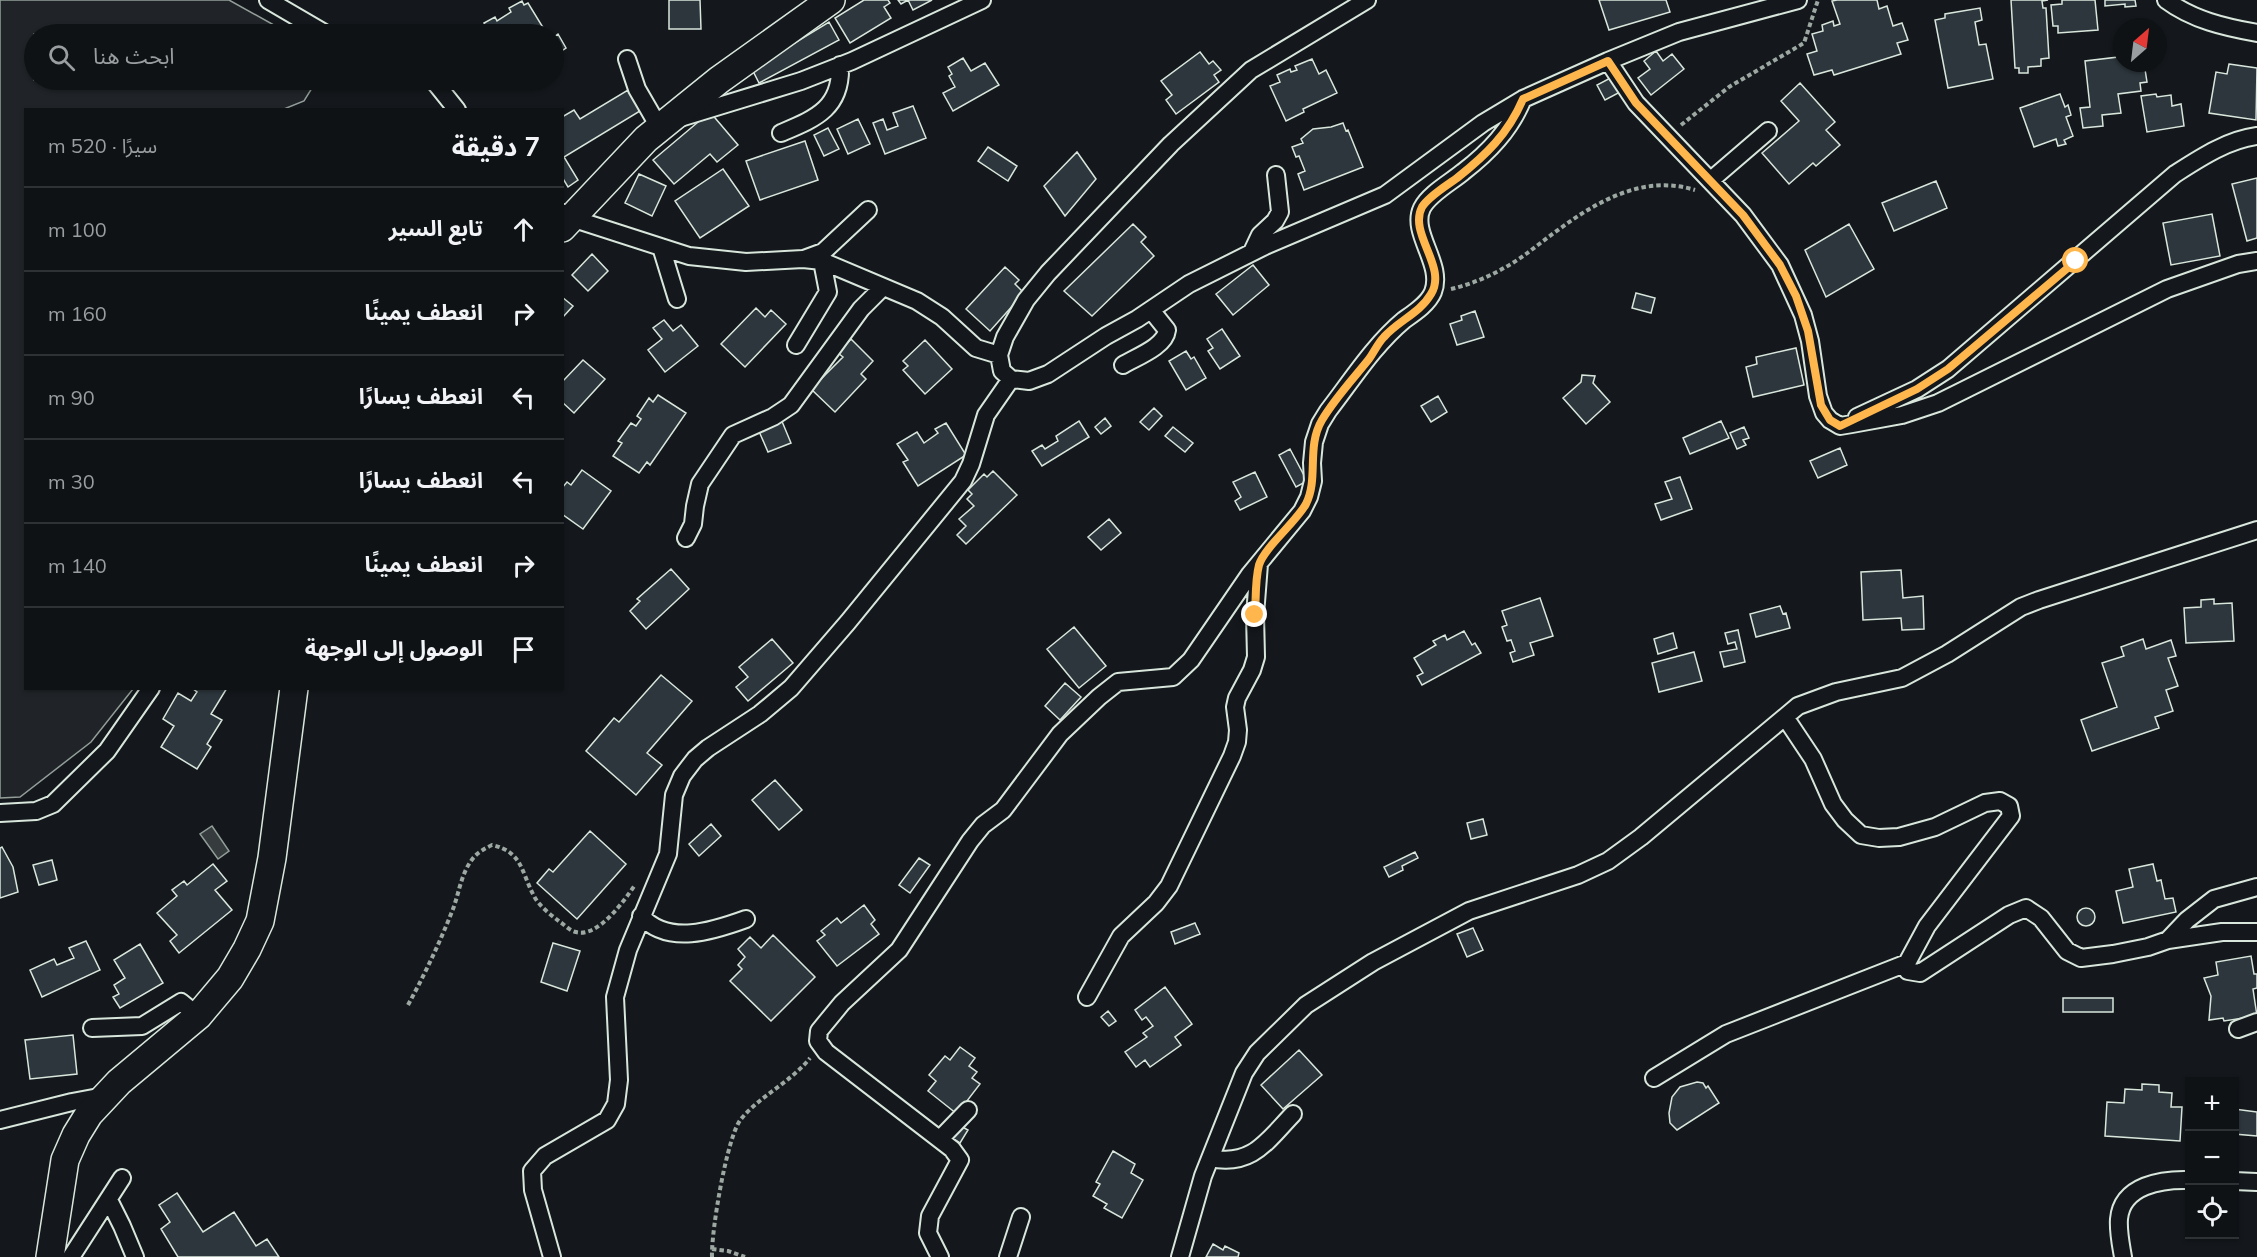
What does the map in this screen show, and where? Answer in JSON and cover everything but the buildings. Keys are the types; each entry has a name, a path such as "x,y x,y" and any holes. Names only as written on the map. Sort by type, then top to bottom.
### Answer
{"main road":[{"path":"565,219 662,125 718,80 831,0"},
{"path":"50,1257 65,1160 76,1135 89,1114 104,1096 198,1016 230,978 260,921 272,858 294,690"}],"street":[{"path":"267,0 309,24"},
{"path":"627,59 637,89 662,125 769,92 840,65 982,0"},
{"path":"1367,0 1251,70 1214,102 1048,273 1026,300 1014,320 999,355 1002,371 1011,379 1029,381 1048,374 1151,310 1188,284 1252,252 1385,195 1483,123 1523,99 1690,27 1766,10 1797,0"},
{"path":"2166,0 2194,17 2257,33"},
{"path":"1608,61 1636,103 1711,180 1760,236 1780,265 1796,296 1808,331 1821,405 1830,420 1840,426 1902,415 1938,403 2167,289 2238,264 2257,261"},
{"path":"781,134 825,111 841,77 840,65"},
{"path":"441,90 455,108"},
{"path":"940,1257 928,1233 930,1216 960,1160 940,1139 826,1052 818,1041 819,1031 842,1003 899,950 970,841 983,825 1003,810 1060,734 1077,716 1118,682 1160,680 1173,677 1183,669 1260,563 1302,511 1309,497 1312,482 1311,463 1314,442 1320,424 1328,411 1384,337 1424,304 1433,292 1435,279 1432,262 1418,219 1423,206 1472,166 1498,140 1514,121 1523,99"},
{"path":"1711,180 1768,131"},
{"path":"1840,426 1917,389 1948,369 2175,174 2233,142 2257,136"},
{"path":"1252,252 1260,235 1280,213 1276,175"},
{"path":"803,259 823,252 868,210"},
{"path":"565,219 689,256 746,262 803,259 822,261 930,309 976,348 999,355"},
{"path":"661,247 677,299"},
{"path":"796,345 828,292 822,261"},
{"path":"686,538 693,525 694,506 700,484 733,435 773,417 791,405 861,309 883,287"},
{"path":"1123,365 1158,344 1166,336 1167,330 1151,310"},
{"path":"552,1257 533,1190 532,1171 545,1156 607,1120 616,1104 619,1080 615,997 628,950 668,854 674,795 682,776 695,759 708,748 760,714 791,688 848,622 963,481 971,464 986,415 1011,379"},
{"path":"1180,1257 1203,1176 1244,1073 1257,1053 1306,1005 1373,962 1461,915 1486,904 1578,875 1608,861 1641,837 1798,706 1809,700 1902,678 1947,654 2022,607 2257,530"},
{"path":"1087,997 1121,936 1156,903 1169,886 1232,756 1239,730 1235,707 1237,698 1252,670 1256,657 1255,615 1260,563"},
{"path":"0,813 36,811 53,804 107,751 150,690"},
{"path":"1785,717 1813,759 1833,804 1845,820 1861,835 1880,838 1899,837 1943,824 1985,803 2001,801 2009,806 2011,816 1927,926 1907,963 1908,971 1920,973 2008,915 2026,908 2041,918 2067,951 2081,958 2136,949 2168,940 2222,932 2257,932"},
{"path":"2168,940 2187,920 2214,899 2257,887"},
{"path":"641,916 658,930 683,933 716,930 746,920"},
{"path":"1654,1078 1726,1034 1907,963"},
{"path":"92,1028 142,1026 181,1002 198,1016"},
{"path":"2238,1029 2257,1023"},
{"path":"0,1120 104,1096"},
{"path":"940,1139 968,1110"},
{"path":"1210,1158 1227,1162 1256,1152 1293,1114"},
{"path":"71,1257 122,1178"},
{"path":"2123,1257 2119,1218 2126,1201 2138,1189 2161,1181 2185,1180"},
{"path":"2239,1181 2257,1182"},
{"path":"109,1200 135,1257"},
{"path":"1008,1257 1022,1216"}],"path":[{"path":"1668,136 1729,87 1804,43 1818,0"},
{"path":"1433,292 1477,282 1524,255 1546,237 1599,203 1628,191 1649,186 1670,185 1698,191"},
{"path":"408,1005 428,969 471,860 492,844 504,848 516,857 524,868 535,898 555,918 574,932 586,933 600,925 611,916 636,883"},
{"path":"712,1257 716,1218 735,1128 752,1108 805,1065 814,1053 818,1041"},
{"path":"712,1249 728,1251 745,1257"}],"shaded area":[{"path":"0,0 229,0 272,24 24,24 24,90 311,90 304,101 286,108 24,108 24,690 132,690 91,742 20,797 0,798"},
{"path":"212,826 229,851 218,859 200,834"}],"route":[{"path":"1255,615 1260,563 1302,511 1309,497 1314,442 1320,424 1384,337 1424,304 1433,292 1435,279 1432,262 1418,219 1423,206 1472,166 1498,140 1514,121 1523,99 1608,61 1636,103 1743,215 1780,265 1796,296 1808,331 1821,405 1830,420 1840,426 1917,389 1948,369 2076,261"}]}
